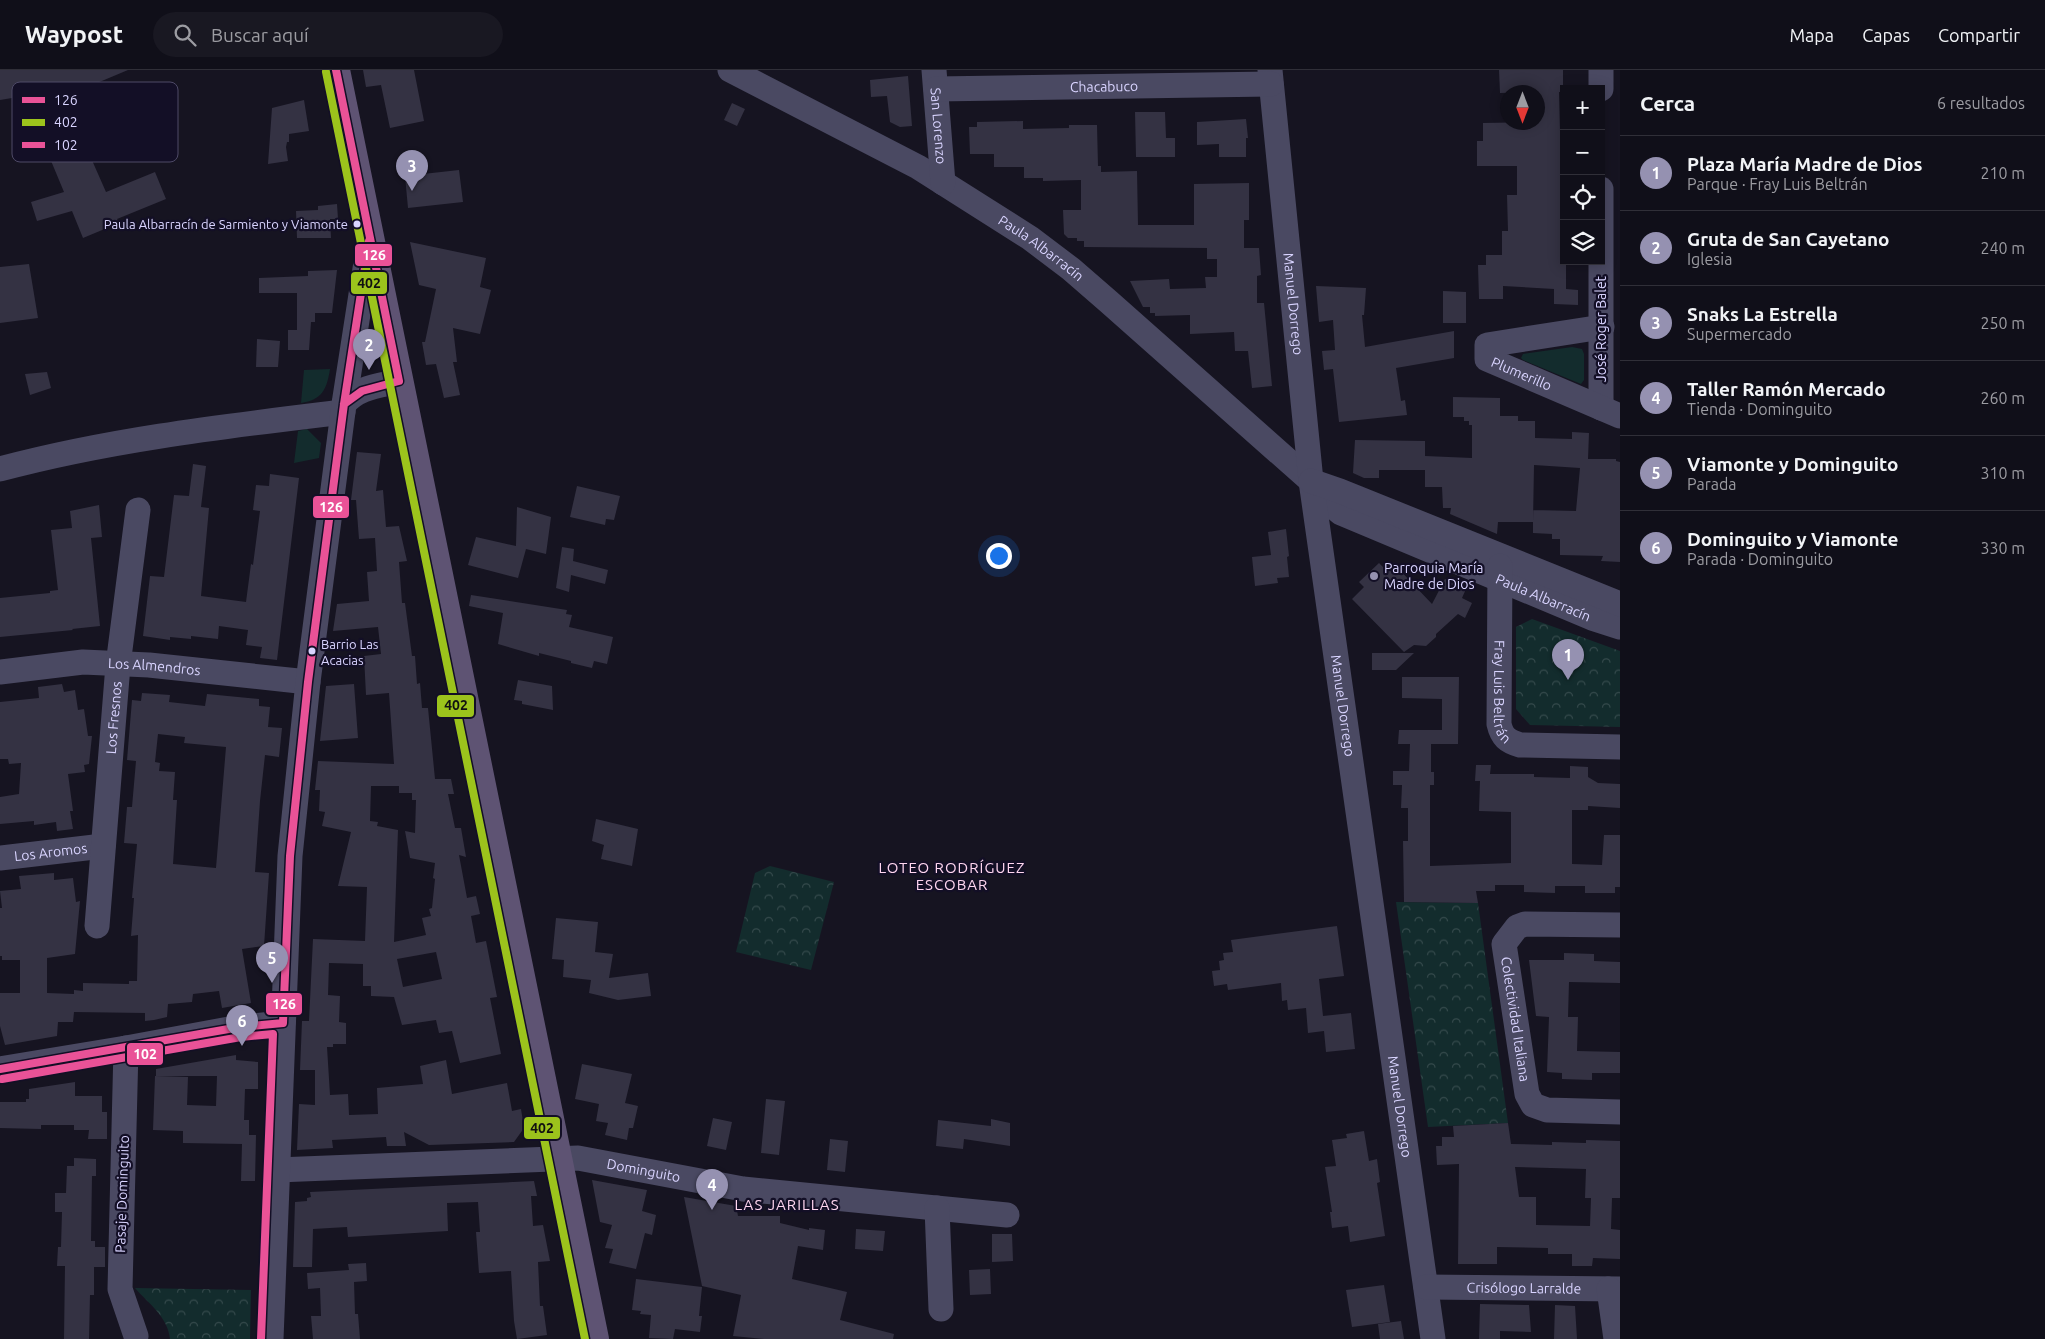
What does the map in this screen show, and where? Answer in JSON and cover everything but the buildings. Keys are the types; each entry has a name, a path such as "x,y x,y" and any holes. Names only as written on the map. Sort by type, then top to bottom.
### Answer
{"main road":[{"path":"336,70 369,241 595,1339"}],"street":[{"name":"Paula Albarracín","path":"730,70 889,151 1030,238 1064,263 1311,481 1340,491 1500,568 1592,618 1620,627"},
{"path":"1601,70 1601,85"},
{"name":"Chacabuco","path":"935,79 1271,77"},
{"name":"Manuel Dorrego","path":"1271,77 1311,481 1433,1339"},
{"name":"San Lorenzo","path":"935,79 943,183"},
{"name":"José Roger Balet","path":"1601,220 1602,327 1611,412"},
{"path":"271,1339 290,856 308,682 343,408 369,241"},
{"name":"Plumerillo","path":"1602,327 1487,345 1487,359 1611,412"},
{"path":"0,469 58,454 343,408 351,396 360,390 399,381"},
{"name":"Los Fresnos","path":"97,926 118,665 138,510"},
{"name":"Paula Albarracín","path":"1500,568 1620,604"},
{"name":"Fray Luis Beltrán","path":"1500,568 1498,724 1501,735 1509,742 1520,745 1620,747"},
{"name":"Los Almendros","path":"0,672 83,662 149,665 308,682"},
{"name":"Los Aromos","path":"0,858 103,846"},
{"name":"Colectividad Italiana","path":"1620,925 1525,924 1517,927 1504,944 1527,1094 1533,1105 1539,1109 1620,1112"},
{"path":"0,1069 240,1027 283,1023"},
{"name":"Pasaje Dominguito","path":"126,1048 120,1289 136,1336"},
{"name":"Dominguito","path":"277,1170 578,1158 743,1189 1007,1214"},
{"path":"937,1208 941,1309"},
{"name":"Crisólogo Larralde","path":"1426,1287 1614,1289"},
{"path":"1614,1289 1616,1339"}],"green space":[{"path":"1572,347 1582,349 1584,354 1584,380 1581,384 1521,358 1523,354"},
{"path":"330,369 325,388 319,396 301,403 304,370"},
{"path":"307,429 321,443 319,458 294,463 298,431"},
{"path":"1532,619 1620,651 1620,727 1530,725 1516,709 1516,627"},
{"path":"770,866 834,882 811,970 736,952 755,873"},
{"path":"1396,902 1478,903 1508,1123 1428,1127"},
{"path":"135,1288 251,1290 250,1339 170,1339 162,1317"}],"transit line":[{"name":"126","path":"336,70 399,381 362,391 344,404"},
{"name":"402","path":"326,72 585,1339"},
{"name":"126","path":"0,1069 240,1027 283,1023 290,856 308,682 344,404 369,241"},
{"name":"102","path":"2,1079 241,1037 273,1034 261,1339"}],"place":[{"name":"Snaks La Estrella","path":"412,191"},
{"name":"Paula Albarracín de Sarmiento y Viamonte","path":"357,224"},
{"name":"Gruta de San Cayetano","path":"369,370"},
{"name":"Parroquia María Madre de Dios","path":"1374,576"},
{"name":"Barrio Las Acacias","path":"312,651"},
{"name":"Plaza María Madre de Dios","path":"1568,680"},
{"name":"Viamonte y Dominguito","path":"272,983"},
{"name":"Dominguito y Viamonte","path":"242,1046"},
{"name":"Taller Ramón Mercado","path":"712,1210"}],"district":[{"name":"LOTEO RODRÍGUEZ ESCOBAR","path":"952,876"},
{"name":"LAS JARILLAS","path":"787,1205"}]}
